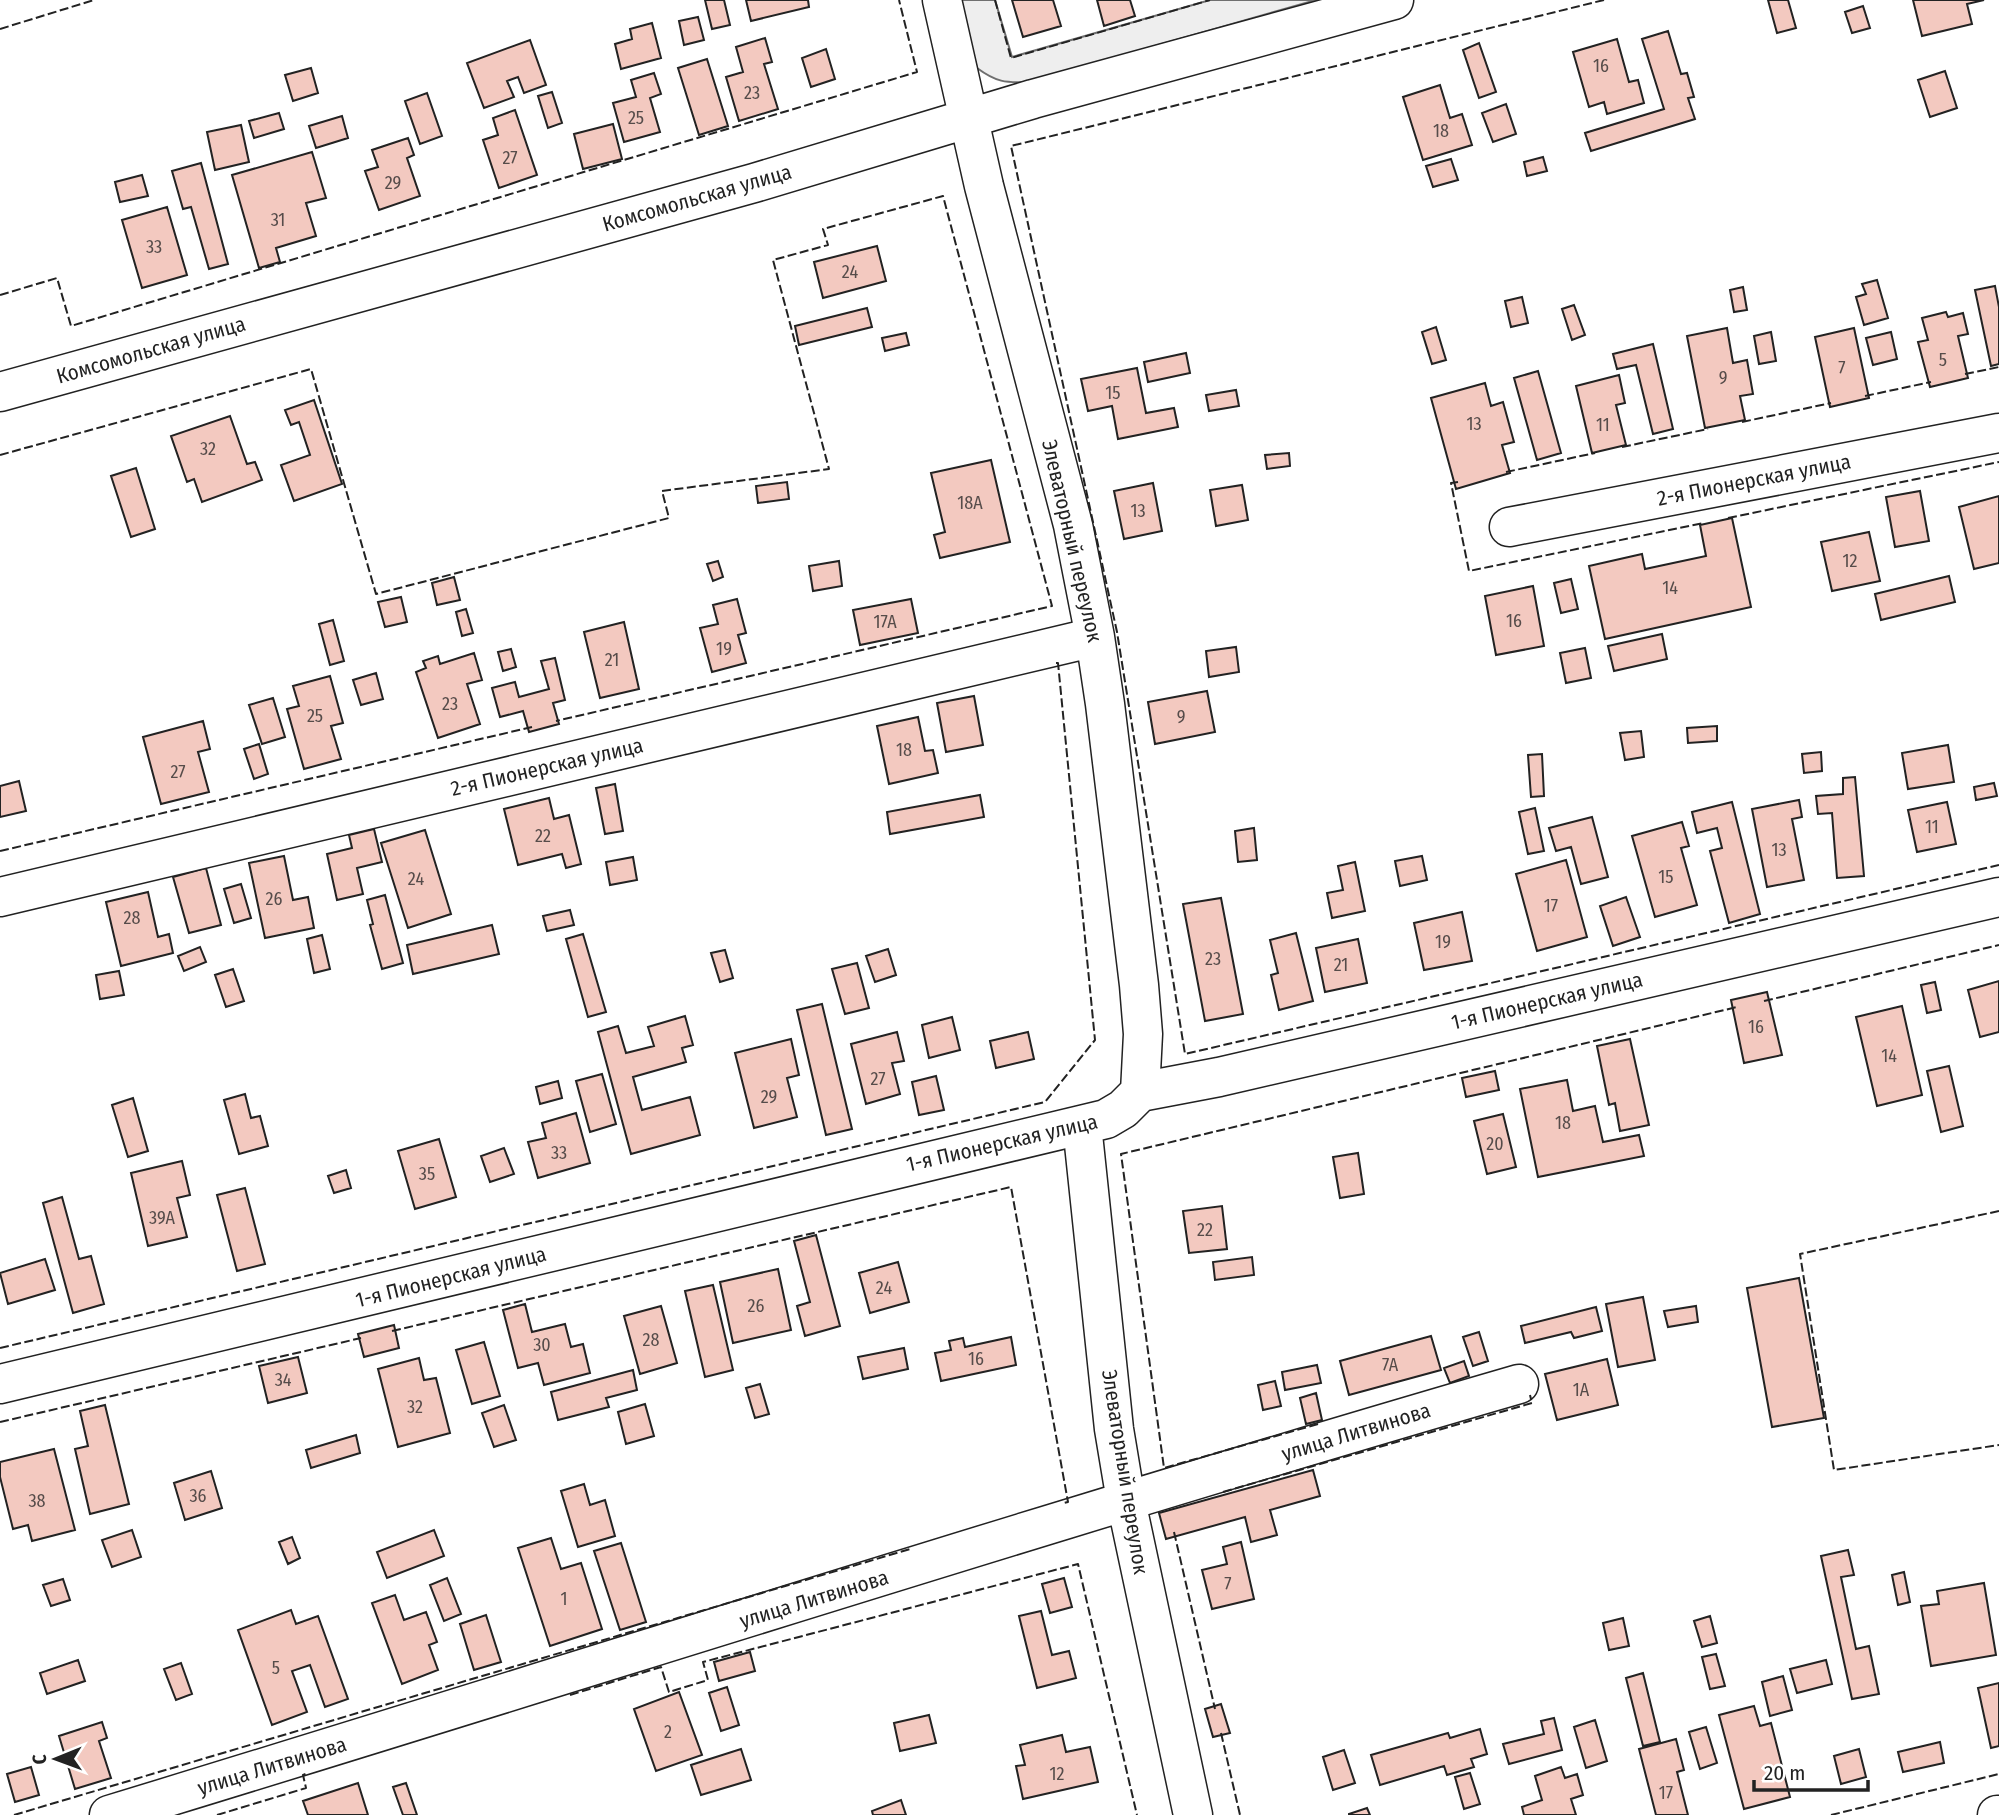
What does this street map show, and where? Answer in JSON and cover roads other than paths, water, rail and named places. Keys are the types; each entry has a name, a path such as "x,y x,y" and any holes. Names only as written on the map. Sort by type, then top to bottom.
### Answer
{"street":[{"name":"Элеваторный переулок","path":"942,0 984,186 1073,525 1095,637 1139,985 1143,1034 1140,1092"},
{"name":"Комсомольская улица","path":"0,393 754,183 1033,99 1394,0"},
{"name":"2-я Пионерская улица","path":"1509,527 1999,433"},
{"name":"2-я Пионерская улица","path":"0,897 1095,637"},
{"name":"1-я Пионерская улица","path":"0,1384 1106,1119 1122,1109 1140,1092 1219,1077 1999,897"},
{"name":"Элеваторный переулок","path":"1082,1125 1114,1429 1126,1501 1192,1815"},
{"name":"улица Литвинова","path":"109,1815 1126,1501 1519,1384"}]}
